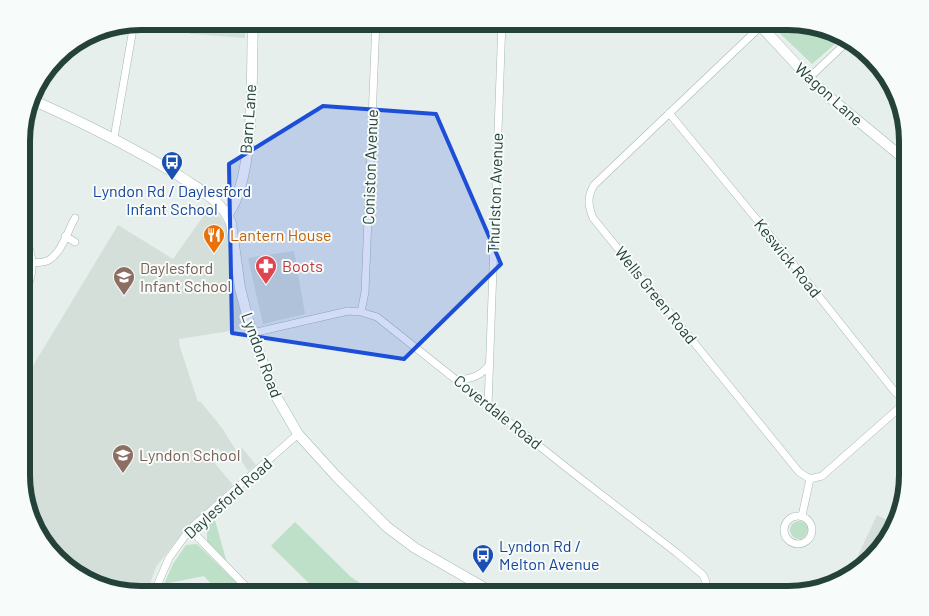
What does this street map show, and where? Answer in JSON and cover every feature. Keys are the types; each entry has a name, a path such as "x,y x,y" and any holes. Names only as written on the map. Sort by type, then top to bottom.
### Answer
{"street":[{"path":"114,138 133,30"},
{"name":"Barn Lane","path":"228,214 242,182 248,148 253,30"},
{"name":"Coniston Avenue","path":"361,312 365,292 376,30"},
{"name":"Thurlston Avenue","path":"488,406 502,30"},
{"name":"Wells Green Road","path":"753,30 637,146 594,185 588,195 589,207 593,218 757,421 799,472 810,479"},
{"name":"Wagon Lane","path":"765,30 828,96 899,155"},
{"path":"809,78 843,45"},
{"name":"Lyndon Road","path":"37,102 114,138 214,198 228,214 234,231 240,288 252,333 273,391 298,434 332,472 387,527 415,548 481,586"},
{"name":"Keswick Road","path":"668,113 899,395"},
{"path":"33,263 50,259 60,248 75,218"},
{"path":"65,236 75,242"},
{"path":"30,248 33,263 30,280"},
{"name":"Coverdale Road","path":"252,333 348,311 361,312 377,317 696,570 702,575 706,586"},
{"path":"457,380 478,376 489,365"},
{"path":"802,516 810,479 822,476 899,409"},
{"name":"Daylesford Road","path":"158,586 169,558 190,529 298,434"},
{"path":"802,516 812,526 811,536 804,543 794,544 787,538 784,526 789,519 802,516"},
{"path":"190,529 245,586"}],"highlighted area":[{"path":"323,106 436,114 501,264 404,359 232,333 229,164"}],"shaded area":[{"path":"176,30 245,30 245,38 193,34"},
{"name":"Lyndon School","path":"209,208 216,212 226,224 243,329 179,339 180,347 198,402 200,401 222,428 237,452 242,448 256,465 248,471 239,457 231,463 218,448 209,456 233,485 191,523 156,567 149,586 120,584 92,575 79,567 58,548 49,537 38,517 32,496 30,475 30,371 118,225 173,259"},
{"path":"294,251 305,314 263,324 248,258"},
{"path":"877,515 889,521 871,548 854,563"}],"green space":[{"path":"176,30 193,30 193,34"},
{"path":"776,30 802,31 830,38 837,42 812,64"},
{"path":"215,520 227,563 207,543 207,527"},
{"path":"799,521 805,524 808,530 805,536 799,539 793,536 790,530 793,524"},
{"path":"295,522 351,577 364,586 312,586 271,546"},
{"path":"197,544 241,586 213,586 204,576 164,584 173,564 186,545"}],"place":[{"name":"Lyndon Rd / Daylesford Infant School","path":"172,181"},
{"name":"Lantern House","path":"214,254"},
{"name":"Boots","path":"266,285"},
{"name":"Daylesford Infant School","path":"124,296"},
{"name":"Lyndon School","path":"123,474"},
{"name":"Lyndon Rd / Melton Avenue","path":"483,574"}]}
